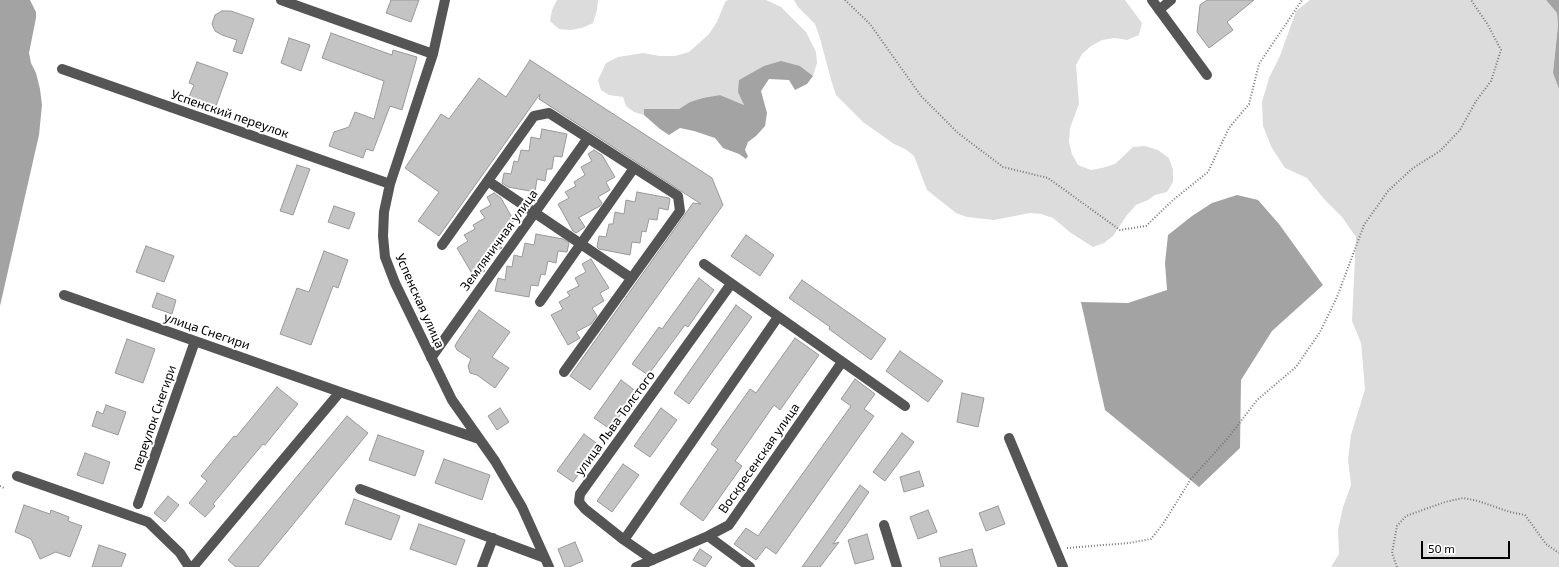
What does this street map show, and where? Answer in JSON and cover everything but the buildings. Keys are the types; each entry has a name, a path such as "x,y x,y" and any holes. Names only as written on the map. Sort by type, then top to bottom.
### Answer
{"street":[{"path":"281,0 432,54"},
{"name":"Успенская улица","path":"445,0 432,54 390,184 384,212 382,236 385,257 395,283 452,400 494,461 522,507 547,562"},
{"path":"1152,0 1207,75"},
{"path":"1159,10 1171,0"},
{"name":"Успенский переулок","path":"62,69 390,184"},
{"path":"442,245 534,116 549,113 678,196 680,211 564,372"},
{"name":"Земляничная улица","path":"431,358 588,138"},
{"path":"540,302 634,168"},
{"path":"488,181 631,278"},
{"path":"704,264 906,406"},
{"name":"улица Льва Толстого","path":"653,560 624,540 585,509 579,502 580,494 731,284"},
{"name":"улица Снегири","path":"64,295 479,439"},
{"path":"624,540 778,317"},
{"name":"переулок Снегири","path":"138,504 195,341"},
{"name":"Воскресенская улица","path":"636,567 708,536 728,525 842,362"},
{"path":"193,567 340,392"},
{"path":"1009,438 1063,567"},
{"path":"17,476 148,522 180,553 189,567"},
{"path":"360,489 493,538 547,562"},
{"path":"884,525 897,567"},
{"path":"708,536 750,567"},
{"path":"482,567 493,538"}],"path":[{"path":"845,0 870,24 921,96 958,132 1003,167 1048,178 1120,230 1146,226 1173,200 1208,172 1229,128 1249,104 1259,64 1302,0"},
{"path":"1056,549 1129,543 1151,539 1192,479 1228,438 1257,400 1296,367 1320,332 1327,318 1337,297 1364,225 1388,191 1412,168 1440,151 1460,130 1476,101 1491,81 1501,50 1488,25 1471,0"},
{"path":"0,486 4,488"},
{"path":"1397,567 1392,553 1397,526 1406,516 1445,502 1463,498 1478,500 1510,512 1525,515 1546,544 1559,553"}],"shaded area":[{"path":"0,0 30,0 36,12 29,53 40,89 42,105 39,135 0,306"},
{"path":"557,0 598,0 593,23 582,28 570,30 559,29 550,21 552,10"},
{"path":"728,0 766,0 781,7 806,32 816,52 817,63 813,76 800,66 748,76 739,80 744,105 720,95 690,102 679,109 645,109 644,115 634,112 626,106 623,97 609,95 601,90 598,80 606,63 618,57 643,53 660,56 675,56 689,52 709,34 717,22 725,2"},
{"path":"794,0 1125,0 1142,23 1139,35 1127,40 1115,38 1102,40 1091,46 1082,54 1076,65 1079,104 1070,128 1069,142 1072,154 1078,165 1091,170 1115,164 1133,147 1145,146 1158,150 1169,158 1173,170 1173,182 1167,192 1155,195 1136,205 1127,215 1113,236 1104,243 1093,247 1071,233 1053,218 1041,214 1030,213 994,220 967,217 956,213 927,190 914,156 863,122 836,95 815,24 798,7"},
{"path":"1310,0 1546,0 1557,13 1558,25 1553,73 1559,89 1559,567 1331,567 1339,554 1338,530 1343,507 1351,485 1348,459 1351,435 1365,389 1361,343 1352,321 1356,237 1342,217 1324,199 1307,178 1285,168 1272,148 1263,126 1262,102 1269,78 1280,56 1296,11"},
{"path":"1546,0 1559,0 1559,89 1553,73 1558,25 1557,13"},
{"path":"781,61 800,66 813,76 807,84 795,90 789,80 769,79 761,91 767,113 765,126 748,142 745,150 748,156 746,159 739,154 723,148 715,138 694,131 680,128 669,135 644,115 644,109 679,109 690,102 720,95 744,105 738,92 739,80 764,66"},
{"path":"1237,195 1258,200 1279,224 1323,285 1272,331 1241,380 1240,448 1199,487 1105,410 1081,302 1128,303 1167,290 1165,263 1168,235 1192,216 1212,203"}]}
